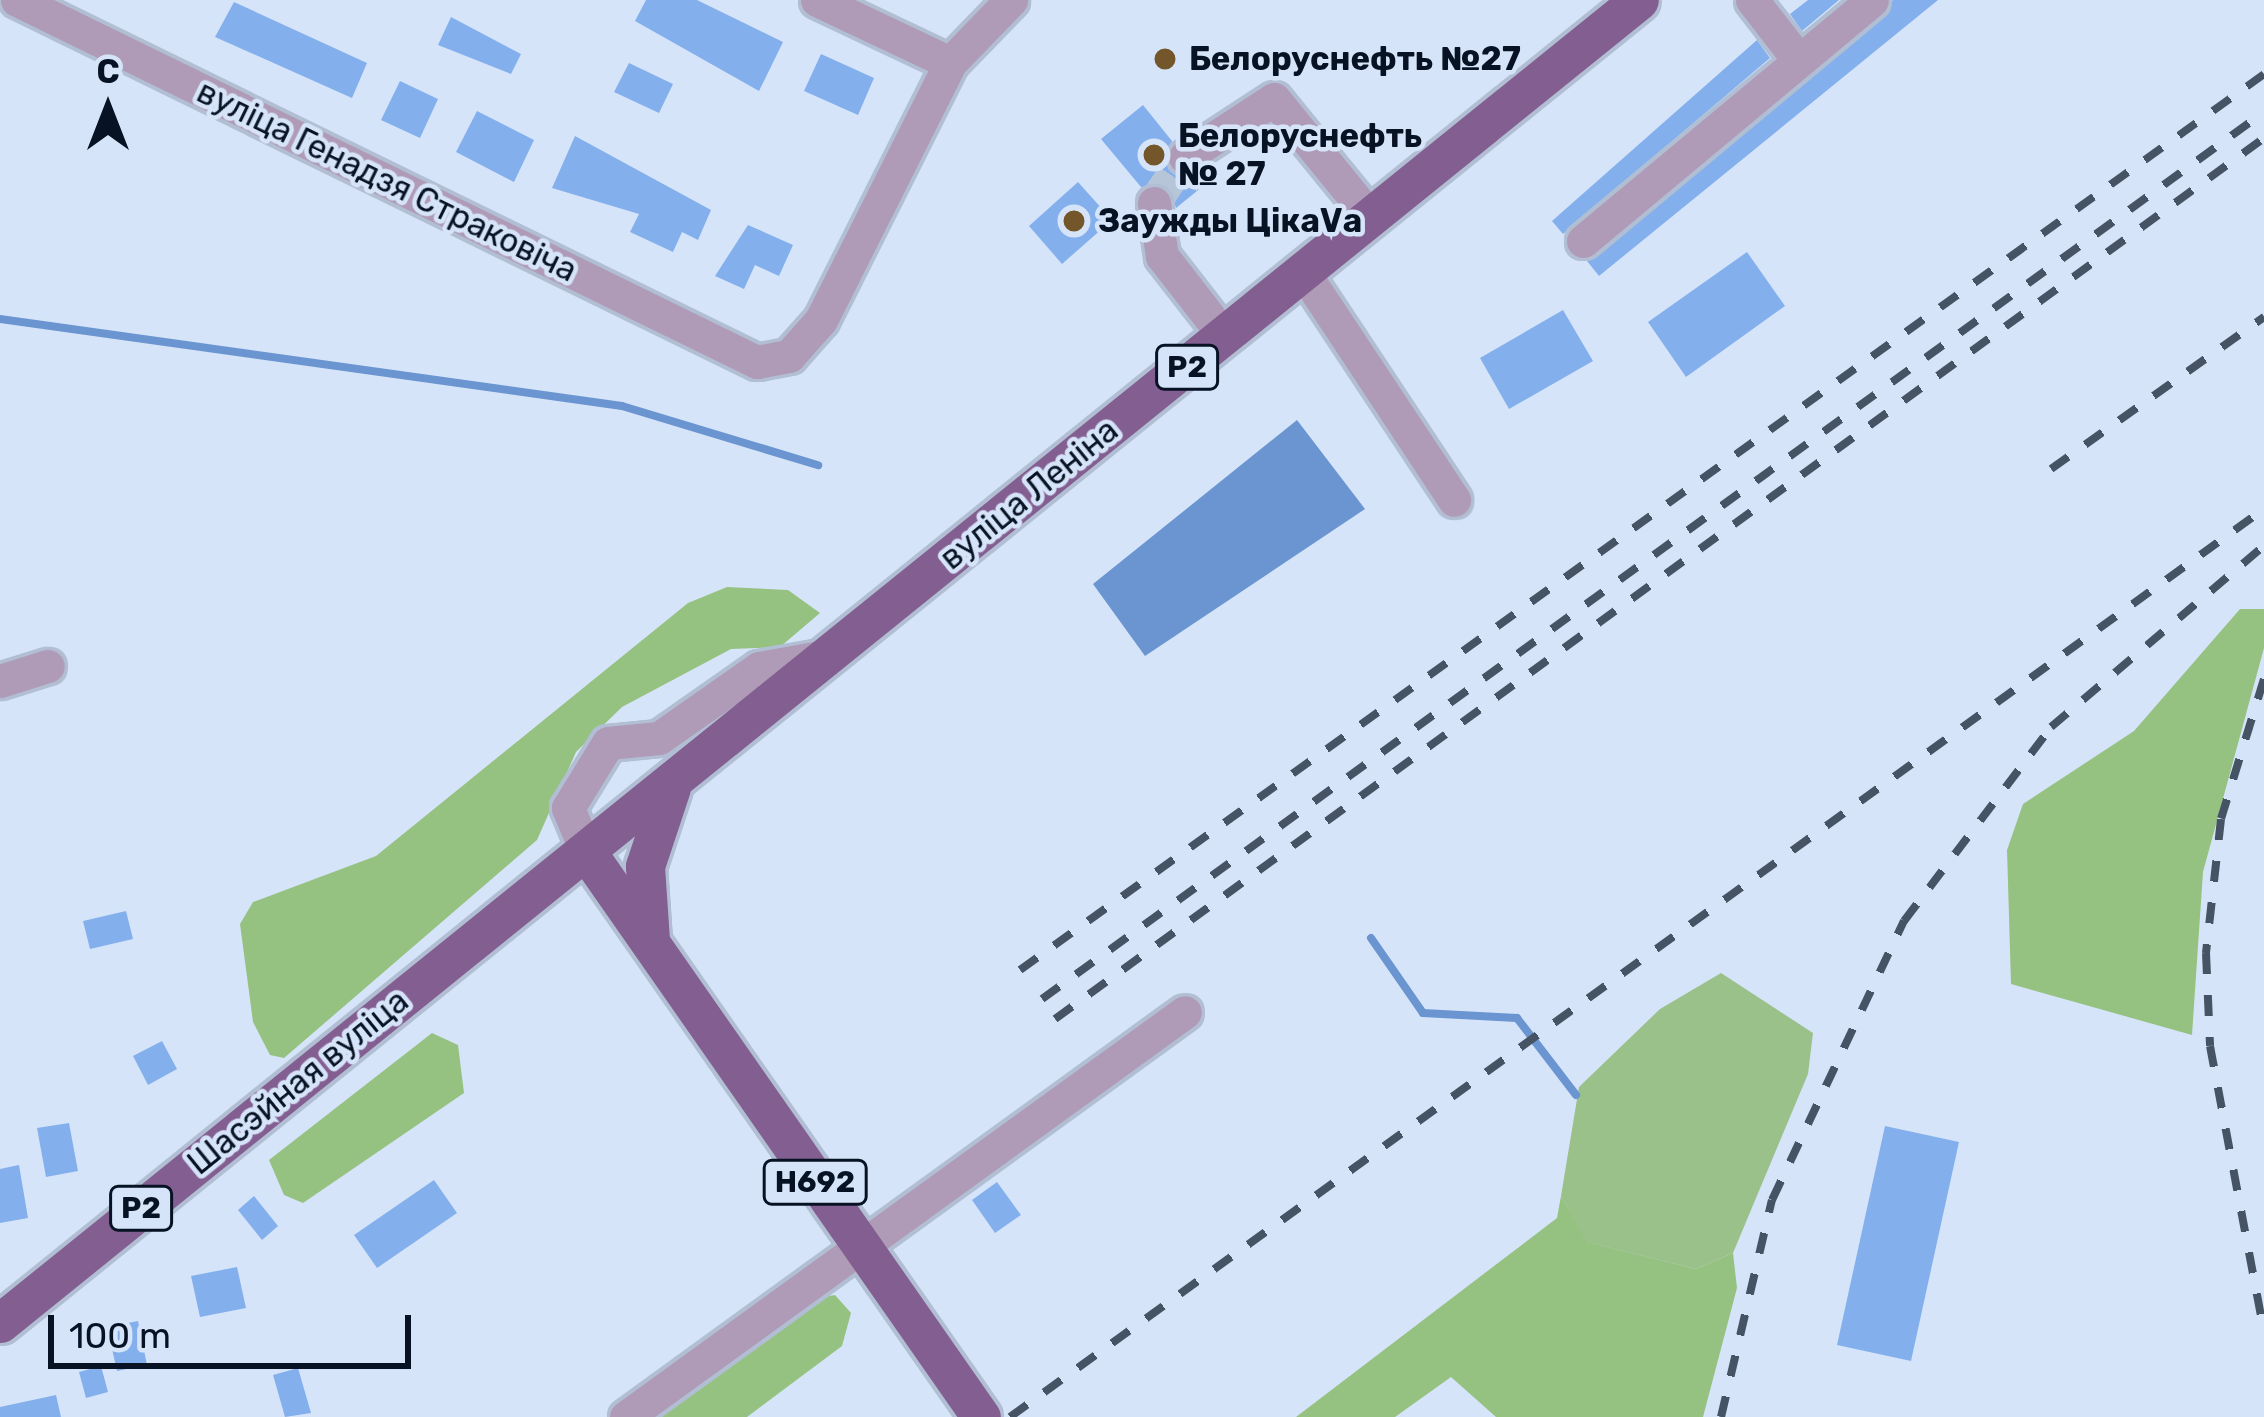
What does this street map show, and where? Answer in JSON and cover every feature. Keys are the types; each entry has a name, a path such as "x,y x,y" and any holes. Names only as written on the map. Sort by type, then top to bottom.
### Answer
{"main road":[{"name":"вуліца Леніна","path":"586,851 1639,0"},
{"path":"651,945 645,866 677,777"},
{"name":"Н692","path":"586,851 981,1417"},
{"name":"Шасэйная вуліца","path":"0,1323 586,851"}],"street":[{"name":"вуліца Генадзя Страковіча","path":"17,0 757,362 789,356 821,320 950,63"},
{"path":"817,0 950,63 1011,0"},
{"path":"1752,0 1797,58"},
{"path":"1583,242 1797,58 1872,0"},
{"path":"1185,157 1274,99 1371,218"},
{"path":"1154,203 1162,256 1225,338"},
{"path":"1304,273 1454,500"},
{"path":"586,851 568,808 608,743 658,738 759,668 826,656"},
{"path":"0,681 47,666"},
{"path":"626,1417 1185,1012"}],"green space":[{"path":"727,587 788,590 820,613 780,647 731,649 622,707 576,752 537,840 284,1058 270,1055 253,1022 240,924 253,902 376,856 688,603"},
{"path":"2240,609 2264,609 2264,648 2203,872 2192,1035 2011,984 2007,850 2023,804 2134,731"},
{"path":"1721,973 1813,1033 1808,1074 1733,1253 1696,1269 1586,1242 1561,1196 1579,1087 1660,1009"},
{"path":"432,1033 458,1045 464,1093 303,1203 284,1195 269,1160"},
{"path":"1561,1196 1587,1242 1696,1269 1733,1253 1737,1288 1703,1417 1496,1417 1451,1377 1395,1417 1296,1417 1557,1218"},
{"path":"835,1295 851,1313 842,1346 747,1417 642,1417 811,1299"}],"water":[{"path":"1297,420 1365,509 1145,656 1093,584"}],"building":[{"path":"646,0 697,0 783,42 759,91 635,21"},
{"path":"1808,0 1839,0 1802,31 1790,14"},
{"path":"1893,0 1938,0 1599,276 1587,261"},
{"path":"234,2 367,63 352,98 215,37"},
{"path":"451,17 521,54 511,74 438,45"},
{"path":"1757,40 1770,58 1563,234 1552,221"},
{"path":"821,54 874,78 858,115 804,91"},
{"path":"629,63 673,84 659,113 614,92"},
{"path":"400,81 438,99 420,138 381,120"},
{"path":"1143,105 1172,141 1168,169 1207,183 1176,208 1170,189 1141,187 1101,139"},
{"path":"477,111 534,140 514,182 456,152"},
{"path":"575,136 711,210 698,240 682,232 673,252 630,232 639,214 552,188"},
{"path":"1078,182 1112,220 1062,264 1029,226"},
{"path":"748,225 793,245 779,276 755,265 744,289 715,276"},
{"path":"1747,252 1785,306 1686,377 1648,322"},
{"path":"1563,310 1593,361 1509,409 1480,358"},
{"path":"126,911 133,939 90,949 83,921"},
{"path":"162,1041 177,1069 148,1085 133,1056"},
{"path":"69,1123 78,1171 46,1177 37,1128"},
{"path":"1885,1126 1959,1142 1911,1361 1837,1345"},
{"path":"19,1165 28,1218 0,1223 0,1169"},
{"path":"434,1180 457,1213 377,1268 354,1235"},
{"path":"997,1182 1021,1215 995,1233 972,1200"},
{"path":"254,1196 278,1226 262,1240 238,1210"},
{"path":"237,1267 246,1308 200,1317 191,1276"},
{"path":"138,1321 147,1365 117,1371 107,1327"},
{"path":"101,1366 108,1392 86,1398 79,1372"},
{"path":"298,1368 311,1413 285,1417 273,1375"},
{"path":"56,1395 61,1417 0,1417 0,1407"}],"waterway":[{"path":"0,319 622,406 818,465"},
{"path":"1371,938 1423,1013 1517,1018 1576,1095"}],"tunnel":[{"path":"1154,203 1185,157"}],"railway":[{"path":"1020,970 2264,74"},
{"path":"1042,999 2264,112"},
{"path":"1055,1019 2264,138"},
{"path":"2051,469 2264,317"},
{"path":"1010,1417 2264,509"},
{"path":"1721,1417 1772,1200 1904,921 2051,727 2264,546"},
{"path":"2264,679 2221,819 2206,953 2210,1046 2264,1333"}],"place":[{"name":"Белоруснефть №27","path":"1165,59"},
{"name":"Белоруснефть № 27","path":"1154,155"},
{"name":"Заужды ЦікаVа","path":"1074,221"}]}
